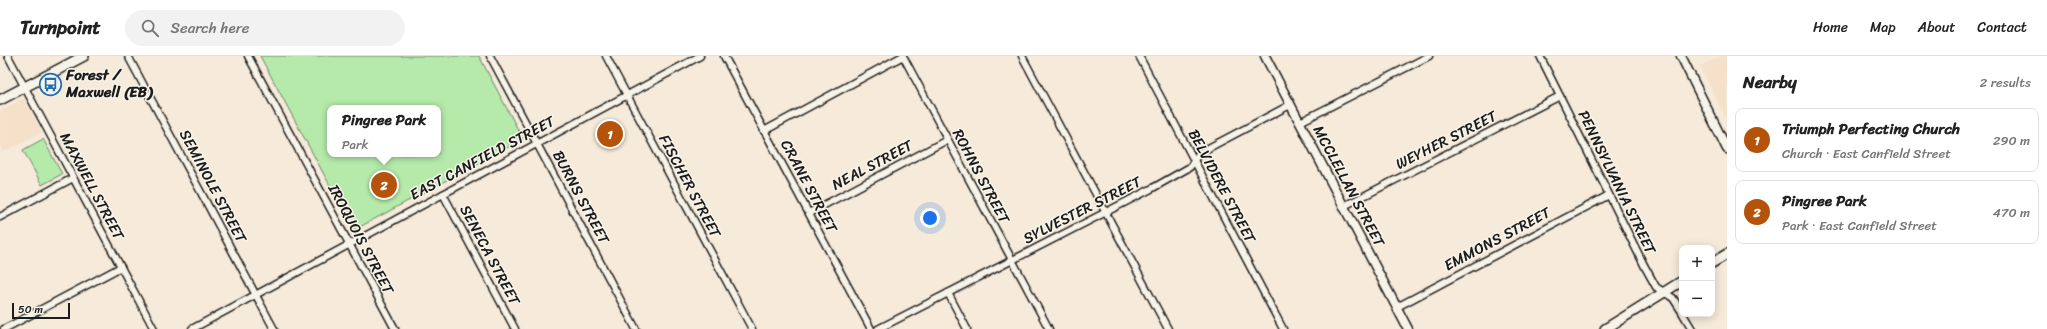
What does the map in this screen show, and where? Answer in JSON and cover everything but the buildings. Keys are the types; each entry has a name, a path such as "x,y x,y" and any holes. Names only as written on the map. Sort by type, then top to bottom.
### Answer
{"main road":[{"path":"0,100 84,56"},
{"path":"1715,261 1727,254"},
{"path":"1605,329 1679,283"}],"street":[{"name":"MAXWELL STREET","path":"8,56 154,329"},
{"name":"SEMINOLE STREET","path":"128,56 274,329"},
{"name":"IROQUOIS STREET","path":"248,56 395,329"},
{"name":"BURNS STREET","path":"490,56 636,329"},
{"name":"FISCHER STREET","path":"606,56 752,329"},
{"name":"EAST CANFIELD STREET","path":"192,329 700,56"},
{"name":"CRANE STREET","path":"724,56 871,329"},
{"path":"764,131 903,56"},
{"name":"ROHNS STREET","path":"903,56 1049,329"},
{"path":"1022,56 1168,329"},
{"name":"BELVIDERE STREET","path":"1139,56 1282,329"},
{"name":"MCCLELLAN STREET","path":"1265,56 1408,329"},
{"path":"1300,122 1429,56"},
{"name":"PENNSYLVANIA STREET","path":"1540,56 1645,267 1656,286 1674,298 1679,306"},
{"path":"1681,56 1727,149"},
{"name":"WEYHER STREET","path":"1344,206 1560,96"},
{"name":"SYLVESTER STREET","path":"878,329 1187,169 1199,153 1290,105"},
{"name":"NEAL STREET","path":"809,213 947,140"},
{"path":"0,217 73,178"},
{"name":"SENECA STREET","path":"443,194 515,329"},
{"name":"EMMONS STREET","path":"1397,307 1609,195"},
{"path":"4,329 121,267"},
{"path":"948,293 968,329"},
{"name":"PENNSYLVANIA STREET","path":"1685,317 1692,329"}],"shaded area":[{"path":"1722,56 1727,56 1727,120 1700,66"},
{"path":"24,98 42,132 4,152 0,145 0,111"}],"green space":[{"path":"260,56 479,56 523,139 354,230"},
{"path":"43,139 62,174 42,185 23,150"}],"place":[{"name":"Forest / Maxwell (EB)","path":"51,84"},
{"name":"Triumph Perfecting Church","path":"610,134"},
{"name":"Pingree Park","path":"384,185"}]}
